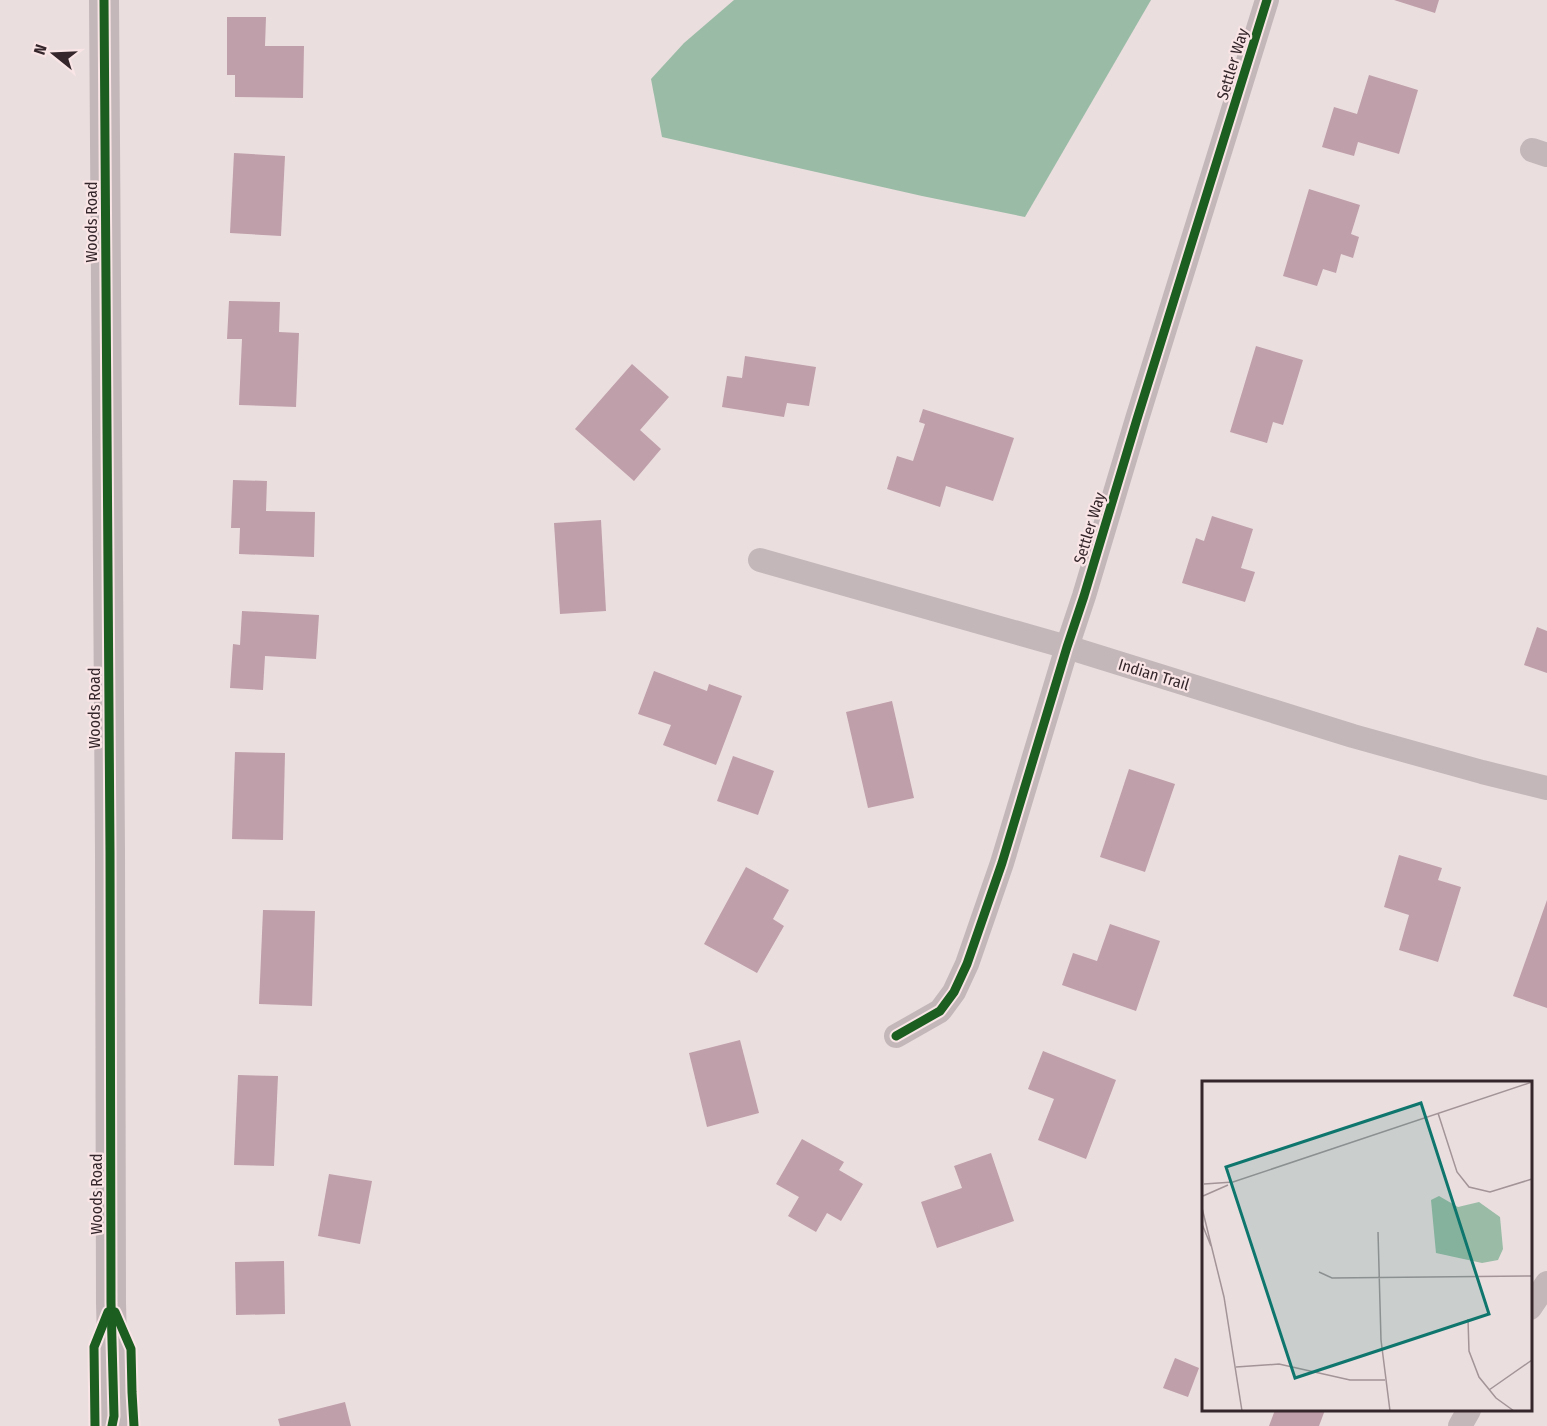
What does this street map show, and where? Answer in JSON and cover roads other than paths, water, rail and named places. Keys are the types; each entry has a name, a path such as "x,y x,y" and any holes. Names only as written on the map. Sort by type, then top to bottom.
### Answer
{"street":[{"name":"Woods Road","path":"104,0 111,1303 114,1423"},
{"name":"Settler Way","path":"896,1036 940,1011 954,992 967,964 1002,863 1267,0"},
{"name":"Indian Trail","path":"760,560 1067,646 1353,736 1547,788"},
{"path":"1532,1305 1547,1283"},
{"path":"1460,1426 1468,1411"}]}
